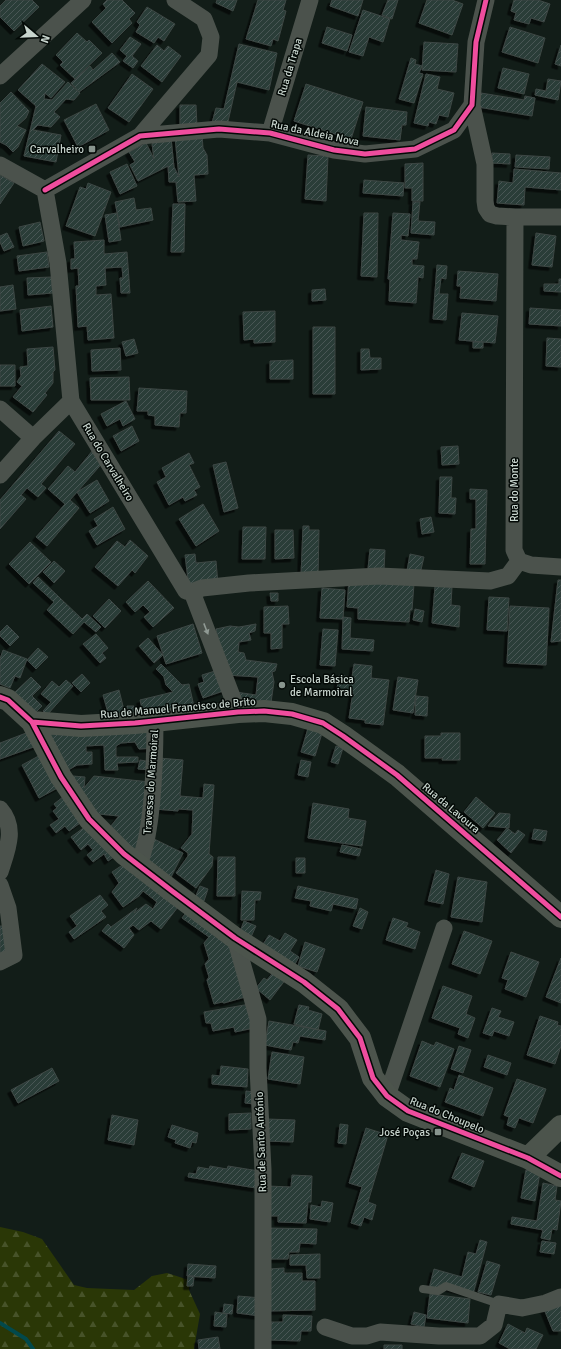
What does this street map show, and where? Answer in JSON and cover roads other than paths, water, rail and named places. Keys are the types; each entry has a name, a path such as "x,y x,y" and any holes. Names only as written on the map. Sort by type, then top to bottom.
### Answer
{"street":[{"path":"0,76 83,0"},
{"path":"140,136 209,55 211,37 204,19 175,0"},
{"name":"Rua da Trapa","path":"270,133 310,0"},
{"path":"486,0 476,42 472,104 485,164 486,208 490,214 497,216 561,217"},
{"name":"Rua da Aldeia Nova","path":"45,190 140,136 219,129 270,133 334,150 365,154 415,148 454,130 472,104"},
{"path":"0,165 45,190"},
{"name":"Rua do Carvalheiro","path":"45,190 58,263 71,401 186,591 192,592 238,712"},
{"name":"Rua do Monte","path":"515,217 514,550 519,561"},
{"path":"0,475 33,438 71,401"},
{"path":"0,409 33,438"},
{"path":"192,592 202,588 236,584 379,576 490,581 508,576 519,561 531,565 561,566"},
{"name":"Rua do Choupelo","path":"0,697 8,700 32,722 61,777 89,819 124,854 235,938 304,982 338,1009 360,1038 373,1078 387,1096 408,1111 528,1158 561,1176"},
{"name":"Rua de Manuel Francisco de Brito","path":"32,722 81,726 238,712 264,712 292,714 323,723"},
{"name":"Travessa do Marmoiral","path":"139,866 147,837 150,818 155,744 155,720"},
{"name":"Rua da Lavoura","path":"323,723 397,776 561,917"},
{"path":"0,809 9,824 10,842 0,872"},
{"path":"0,885 8,908 14,955 0,962"},
{"path":"387,1096 444,928"},
{"name":"Rua de Santo António","path":"235,938 258,1019 258,1068 263,1170 263,1349"},
{"path":"528,1158 561,1126"},
{"path":"325,1327 352,1336 367,1336 380,1332 440,1336 480,1336 494,1325 499,1304 522,1308 546,1304 561,1297"}],"lane":[{"path":"423,1288 438,1291 446,1286 499,1304"}],"waterway":[{"path":"0,1323 26,1339 33,1349"}],"place":[{"name":"Carvalheiro","path":"92,149"},
{"name":"Escola Básica de Marmoiral","path":"282,685"},
{"name":"José Poças","path":"438,1132"}]}
